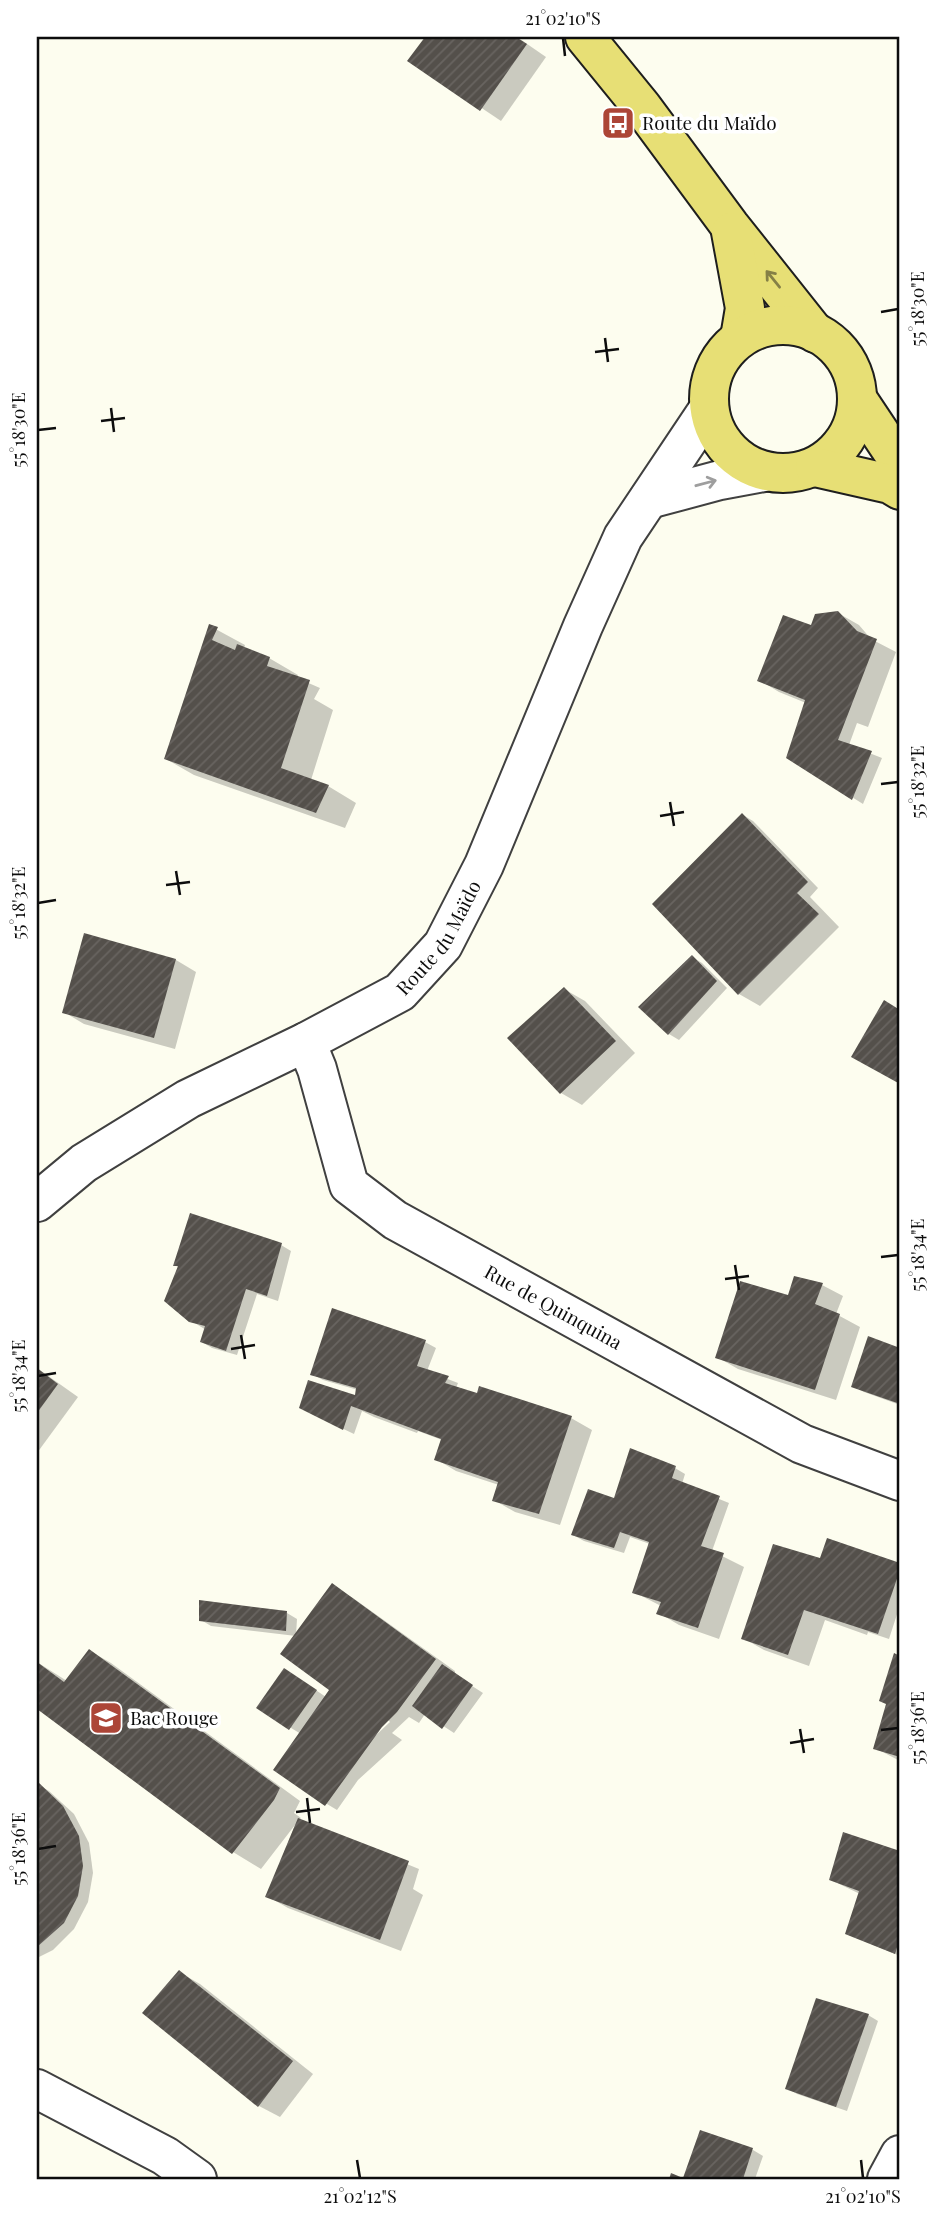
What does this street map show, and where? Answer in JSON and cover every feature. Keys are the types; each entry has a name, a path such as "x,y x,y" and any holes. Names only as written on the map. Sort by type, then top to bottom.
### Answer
{"main road":[{"path":"585,37 642,107 730,226 816,332 838,349 852,373 858,400 900,463"},
{"path":"730,226 745,308 740,338"},
{"path":"816,332 791,325 764,327 740,338 721,358 710,382 708,410 727,450 764,472 790,475 815,467 837,450 852,427 858,400"},
{"path":"815,467 890,484 900,490"}],"street":[{"name":"Route du Maïdo","path":"37,1202 84,1163 188,1099 306,1042 400,992 443,945 484,865 583,626 623,537 708,410"},
{"path":"649,499 720,480 764,472"},
{"name":"Rue de Quinquina","path":"306,1042 317,1069 349,1185 395,1220 802,1444 900,1481"},
{"path":"37,2089 165,2156 197,2179"},
{"path":"887,2179 900,2155"}],"building":[{"path":"425,37 516,37 527,44 480,111 407,61"},
{"path":"838,611 857,631 877,639 838,740 872,751 852,800 786,758 805,700 757,681 783,615 811,625 815,614"},
{"path":"209,624 218,627 212,640 235,650 237,644 270,657 267,666 310,680 281,768 329,785 316,813 164,759"},
{"path":"742,813 808,882 797,893 819,914 738,995 652,904"},
{"path":"84,933 176,959 154,1038 62,1013"},
{"path":"692,955 717,981 668,1035 638,1007"},
{"path":"564,987 616,1041 560,1094 507,1038"},
{"path":"884,1000 900,1010 900,1084 851,1057"},
{"path":"190,1213 282,1243 267,1296 246,1289 226,1351 200,1342 205,1326 189,1322 164,1301 178,1266 173,1266"},
{"path":"794,1276 823,1283 815,1304 840,1314 815,1390 715,1358 740,1281 788,1295"},
{"path":"332,1308 426,1340 417,1366 449,1376 445,1383 477,1393 479,1386 572,1416 539,1514 492,1501 498,1482 434,1460 441,1439 351,1406 343,1430 299,1408 308,1380 355,1395 356,1388 310,1375"},
{"path":"868,1336 900,1348 900,1404 851,1387"},
{"path":"37,1368 58,1384 37,1413"},
{"path":"630,1448 676,1466 672,1478 720,1496 701,1546 724,1553 698,1628 656,1614 661,1602 632,1593 649,1542 620,1532 614,1548 571,1535 588,1489 614,1498"},
{"path":"827,1538 900,1563 878,1634 804,1610 788,1655 741,1639 773,1544 820,1558"},
{"path":"332,1583 436,1659 397,1712 382,1727 325,1806 273,1770 329,1690 280,1654"},
{"path":"199,1600 287,1611 286,1631 199,1621"},
{"path":"89,1649 280,1788 274,1800 232,1854 37,1709 37,1662 64,1682"},
{"path":"894,1653 900,1656 900,1757 873,1749 886,1704 879,1701"},
{"path":"442,1664 473,1685 442,1729 412,1706"},
{"path":"284,1668 317,1690 289,1730 256,1708"},
{"path":"37,1781 63,1806 79,1836 83,1866 78,1896 64,1923 37,1947"},
{"path":"298,1818 409,1861 380,1940 265,1897"},
{"path":"843,1832 900,1851 900,1938 895,1954 845,1934 859,1891 829,1880"},
{"path":"179,1970 293,2061 258,2107 142,2013"},
{"path":"816,1998 869,2014 836,2107 785,2089"},
{"path":"700,2130 753,2148 743,2179 669,2179 671,2173 683,2178"}],"place":[{"name":"Route du Maïdo","path":"618,123"},
{"name":"Bac Rouge","path":"106,1718"}]}
